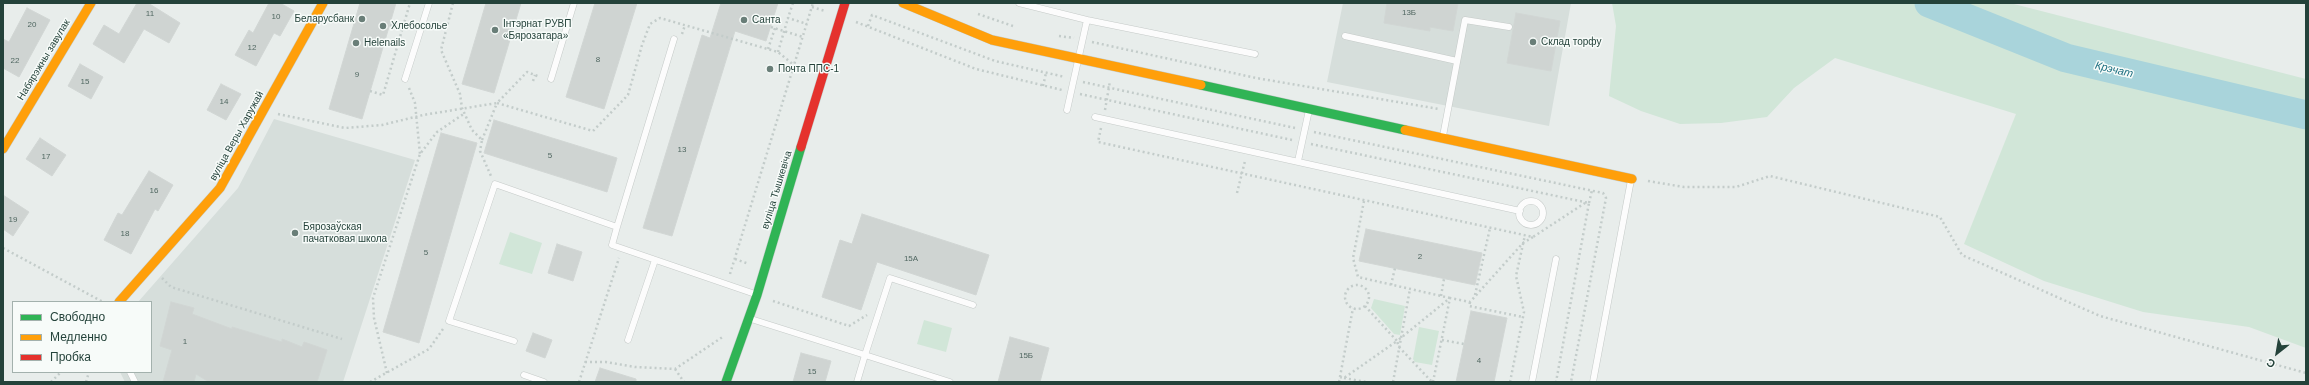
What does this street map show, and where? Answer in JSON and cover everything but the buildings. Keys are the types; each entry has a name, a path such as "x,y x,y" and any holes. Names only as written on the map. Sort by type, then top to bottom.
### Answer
{"street":[{"name":"Набярэжны завулак","path":"3,149 91,3"},
{"name":"вуліца Веры Харужай","path":"120,301 220,188 323,3"},
{"name":"вуліца Тышкевіча","path":"726,382 750,318 845,3"},
{"path":"903,3 992,40 1442,139 1632,179"}],"lane":[{"path":"405,79 429,3"},
{"path":"551,79 574,3"},
{"path":"1018,3 1087,20 1255,54"},
{"path":"1067,110 1087,20"},
{"path":"1442,139 1465,20 1508,27"},
{"path":"1345,36 1457,61"},
{"path":"674,39 612,245 757,295"},
{"path":"1298,161 1309,110"},
{"path":"1095,117 1520,211"},
{"path":"1593,382 1632,179"},
{"path":"514,341 449,321 494,184 617,227"},
{"path":"1532,382 1556,258"},
{"path":"628,340 655,260"},
{"path":"857,382 890,278 973,305"},
{"path":"750,318 950,382"},
{"path":"130,373 135,382"},
{"path":"524,375 544,382"}],"path":[{"path":"370,91 383,95 410,3"},
{"path":"453,3 442,37 440,50 460,94 462,108 472,130 482,140"},
{"path":"778,52 793,3"},
{"path":"727,285 813,3"},
{"path":"973,13 1018,27"},
{"path":"868,26 872,15"},
{"path":"274,113 345,128 382,125 462,108 497,103 593,131 628,95 642,45 650,24 660,18 778,52 795,66"},
{"path":"788,18 807,24"},
{"path":"390,25 403,29"},
{"path":"771,27 803,37"},
{"path":"768,49 775,28"},
{"path":"1054,35 1256,78 1448,111"},
{"path":"494,184 480,151 482,140 497,103 527,72"},
{"path":"533,81 535,75"},
{"path":"405,79 415,103 420,154"},
{"path":"387,373 374,318 373,298 420,154 437,132 465,114"},
{"path":"1103,118 1098,142 1533,237"},
{"path":"1632,179 1684,187 1736,187 1770,176 1940,217 1962,256 2100,316 2306,373"},
{"path":"1589,203 1592,190"},
{"path":"1358,284 1358,277 1353,258 1364,201"},
{"path":"1523,317 1469,306 1474,297 1523,244 1585,203"},
{"path":"1474,297 1490,228"},
{"path":"1510,382 1524,312 1516,276 1525,235"},
{"path":"3,248 101,301"},
{"path":"579,382 622,248"},
{"path":"1391,285 1395,268"},
{"path":"160,277 171,287 342,339"},
{"path":"1358,277 1470,302"},
{"path":"1441,296 1444,279"},
{"path":"1358,284 1363,286 1369,293 1370,298 1365,306 1353,308 1348,304 1345,296 1350,287 1358,284"},
{"path":"1393,382 1410,289"},
{"path":"1344,378 1401,338 1450,298"},
{"path":"1432,382 1450,298"},
{"path":"773,301 849,326 881,307"},
{"path":"1365,306 1397,341 1399,347 1432,382"},
{"path":"1339,382 1353,308"},
{"path":"370,382 429,349 449,321"},
{"path":"585,362 606,362 635,368 675,369 727,335 745,330"},
{"path":"1442,340 1464,344"},
{"path":"675,369 684,382"},
{"path":"51,382 60,373"},
{"path":"1340,377 1366,382"},
{"path":"1344,378 1346,382"}],"shaded area":[{"path":"1343,3 1571,3 1549,126 1327,82"},
{"name":"Бярозаўская пачатковая школа","path":"274,119 415,160 343,382 125,382 120,373 152,373 152,301 139,301 238,188"}],"green space":[{"path":"1612,3 2010,3 2306,79 2306,348 2249,327 2143,312 2044,281 1964,244 2016,114 1835,58 1794,88 1767,117 1721,123 1680,124 1641,111 1609,96 1616,26"},
{"path":"510,232 542,243 532,274 499,264"},
{"path":"1374,299 1405,306 1400,335 1394,334 1371,308"},
{"path":"924,320 952,328 946,352 917,344"},
{"path":"1419,327 1439,331 1432,365 1415,362 1413,359"}],"waterway":[{"name":"Крэчат","path":"1929,3 2066,58 2306,115"}],"traffic: fast":[{"path":"1201,85 1405,130"},
{"path":"726,382 757,295 801,147"}],"traffic: slow":[{"path":"3,149 91,3"},
{"path":"120,301 220,188 323,3"},
{"path":"903,3 992,40 1201,85"},
{"path":"1405,130 1632,179"}],"traffic: jam":[{"path":"801,147 845,3"}],"place":[{"name":"Беларусбанк","path":"362,19"},
{"name":"Санта","path":"744,20"},
{"name":"Хлебосолье","path":"383,26"},
{"name":"Інтэрнат РУВП «Бярозатара»","path":"495,30"},
{"name":"Склад торфу","path":"1533,42"},
{"name":"Helenails","path":"356,43"},
{"name":"Почта ППС-1","path":"770,69"},
{"name":"Бярозаўская пачатковая школа","path":"295,233"}]}
